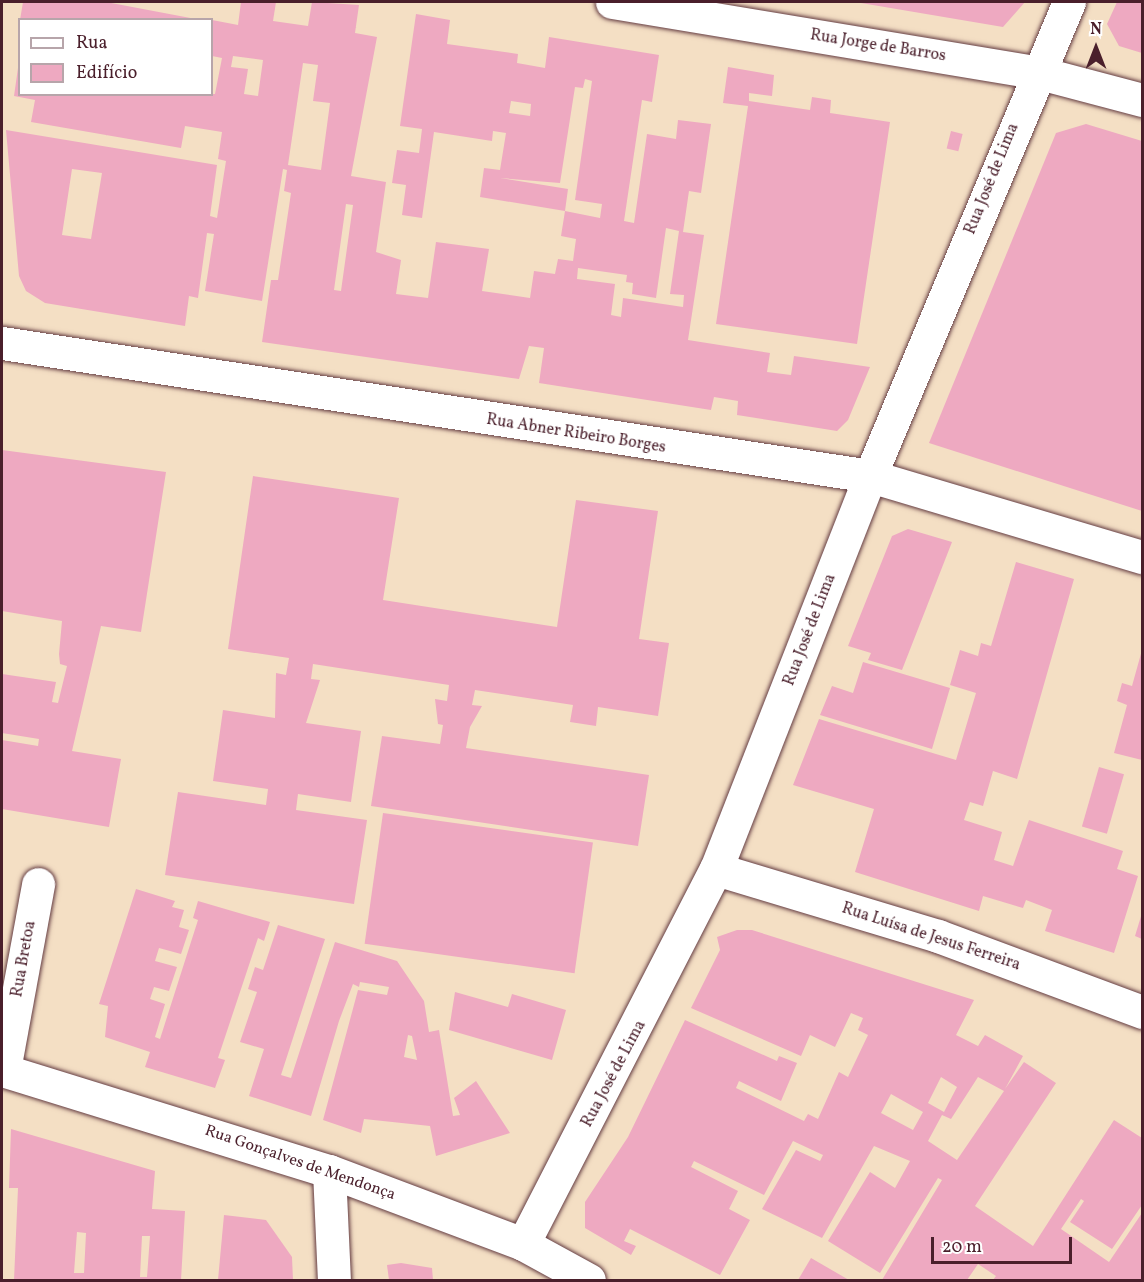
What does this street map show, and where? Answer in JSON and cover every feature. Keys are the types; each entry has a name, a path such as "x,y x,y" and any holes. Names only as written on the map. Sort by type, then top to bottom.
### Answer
{"street":[{"name":"Rua Jorge de Barros","path":"612,2 1036,72 1143,100"},
{"name":"Rua José de Lima","path":"522,1244 717,869 870,476 1036,72 1069,2"},
{"name":"Rua Abner Ribeiro Borges","path":"2,343 870,476 1143,557"},
{"name":"Rua Luísa de Jesus Ferreira","path":"717,869 938,936 1143,1012"},
{"name":"Rua Bretoa","path":"3,1070 38,884"},
{"name":"Rua Gonçalves de Mendonça","path":"3,1070 328,1171 522,1244 589,1281"},
{"path":"328,1171 334,1281"}],"building":[{"path":"23,2 106,2 190,18 20,18"},
{"path":"241,2 276,2 273,21 308,26 312,2 359,5 355,33 377,37 351,176 386,182 376,252 401,260 396,294 428,298 436,242 489,249 482,291 530,298 534,271 555,274 558,259 573,261 576,239 561,236 565,211 480,197 484,168 500,170 506,133 493,131 492,141 434,132 422,218 402,215 406,185 392,183 397,150 419,153 422,129 400,126 416,14 450,20 447,44 518,54 517,63 545,68 549,37 659,55 652,102 642,100 624,221 634,223 647,134 676,139 678,120 711,124 701,193 689,191 683,232 704,235 688,340 770,353 767,372 791,375 794,356 870,367 848,420 837,431 737,415 738,401 714,397 711,410 539,383 544,348 529,346 519,379 262,342 271,280 278,280 291,193 284,191 287,170 283,169 262,301 205,291 214,234 207,233 198,298 189,296 185,326 45,303 26,291 19,276 6,130 217,165 210,216 217,218 226,161 218,159 222,132 185,126 181,148 31,122 35,100 14,96 18,68 18,96 213,96 222,58 213,56 213,20 238,25","holes":["233,56 263,60 258,96 244,94 248,69 231,67","303,63 318,65 313,101 330,103 321,170 288,165","585,79 592,81 575,200 602,204 600,218 565,211 568,189 500,178 560,183 575,87 583,88","511,101 531,104 530,116 509,113","72,169 102,173 91,239 62,235","346,204 353,205 341,291 334,290","666,228 679,231 670,294 684,295 683,307 623,298 621,317 611,315 615,284 577,279 578,268 627,275 626,282 633,283 632,294 656,298"]},
{"path":"861,2 1025,2 1003,27 861,3"},
{"path":"1117,2 1142,2 1142,53 1119,46 1107,24"},
{"path":"728,67 774,75 772,96 749,93 749,101 810,110 812,97 831,100 830,113 890,122 857,344 716,324 748,106 723,103"},
{"path":"1086,124 1142,141 1142,511 929,443 1056,133"},
{"path":"951,131 963,134 958,151 947,148"},
{"path":"2,450 166,472 141,632 101,626 72,751 121,759 109,827 2,809 2,740 38,746 39,739 2,733 2,674 56,682 52,702 58,703 67,666 60,664 62,621 2,611"},
{"path":"253,476 399,498 383,600 557,627 576,500 658,511 639,639 669,643 658,716 598,707 596,726 570,722 573,705 475,690 472,705 482,706 470,727 466,748 649,775 638,846 371,806 382,736 440,744 443,725 438,724 435,699 447,701 449,685 313,664 311,679 320,680 306,723 361,731 351,802 298,794 296,810 367,820 354,904 165,875 178,792 266,805 268,789 213,781 223,710 275,718 276,673 286,675 289,658 228,649"},
{"path":"908,529 952,542 902,670 868,660 871,653 848,646 892,536"},
{"path":"1016,562 1074,579 1017,779 993,771 983,806 970,802 964,820 1002,832 994,860 1013,866 1029,820 1123,851 1117,869 1138,876 1114,953 1045,931 1052,910 1026,900 1023,908 983,896 979,911 855,872 874,809 793,785 819,719 956,760 976,693 950,685 960,650 978,656 981,643 991,646"},
{"path":"1142,650 1142,760 1114,753 1127,705 1117,701 1122,683 1132,686"},
{"path":"863,662 950,688 932,749 820,715 832,686 853,693"},
{"path":"1099,767 1124,774 1107,834 1082,827"},
{"path":"383,813 593,843 575,973 365,944"},
{"path":"136,889 175,901 172,907 184,910 179,927 189,930 181,954 159,948 155,961 177,967 169,991 154,987 150,999 165,1004 155,1037 160,1039 198,920 193,918 198,901 270,922 264,941 258,938 218,1058 225,1060 215,1088 145,1067 150,1052 105,1037 108,1006 99,1004"},
{"path":"1142,913 1142,939 1135,936"},
{"path":"278,925 325,939 281,1075 291,1078 335,942 397,961 424,1001 429,1032 439,1030 453,1116 460,1115 454,1098 476,1081 510,1133 436,1156 430,1126 364,1119 361,1133 323,1120 358,990 387,995 389,987 360,982 359,987 353,984 339,1021 311,1116 249,1096 264,1049 240,1042 257,992 248,989 255,967 263,970","holes":["408,1035 412,1036 417,1060 404,1057"]},
{"path":"737,930 752,930 974,1000 956,1035 978,1046 985,1035 1023,1056 1005,1089 1024,1062 1056,1083 975,1206 1033,1246 1114,1120 1142,1138 1142,1205 1112,1249 1070,1222 1084,1201 1081,1199 1061,1229 1109,1262 1142,1213 1142,1280 993,1280 996,1276 978,1264 967,1280 882,1280 942,1180 938,1178 880,1273 828,1241 870,1172 895,1188 910,1161 874,1146 822,1238 762,1209 796,1150 820,1161 823,1155 793,1141 764,1195 694,1161 691,1167 738,1191 729,1209 750,1220 720,1275 630,1229 624,1241 636,1246 631,1255 585,1228 585,1202 628,1137 685,1020 777,1061 779,1056 797,1063 781,1101 739,1081 736,1088 804,1121 808,1114 818,1119 839,1072 848,1077 868,1035 858,1030 863,1018 851,1013 835,1047 810,1035 801,1056 691,1008 720,950 717,937","holes":["941,1077 957,1087 944,1112 928,1103","978,1077 1004,1091 957,1160 928,1141 942,1115 951,1119","891,1094 923,1112 913,1130 881,1113"]},
{"path":"455,992 508,1007 512,994 566,1010 552,1060 449,1030"},
{"path":"11,1129 155,1171 152,1209 185,1211 181,1280 14,1280 18,1188 9,1188","holes":["77,1232 86,1233 84,1273 74,1273","142,1236 150,1236 147,1277 140,1277"]},
{"path":"224,1215 266,1220 292,1257 293,1280 218,1280"},
{"path":"811,1258 849,1280 798,1280"},
{"path":"401,1263 432,1268 433,1280 389,1280 387,1265"}]}
